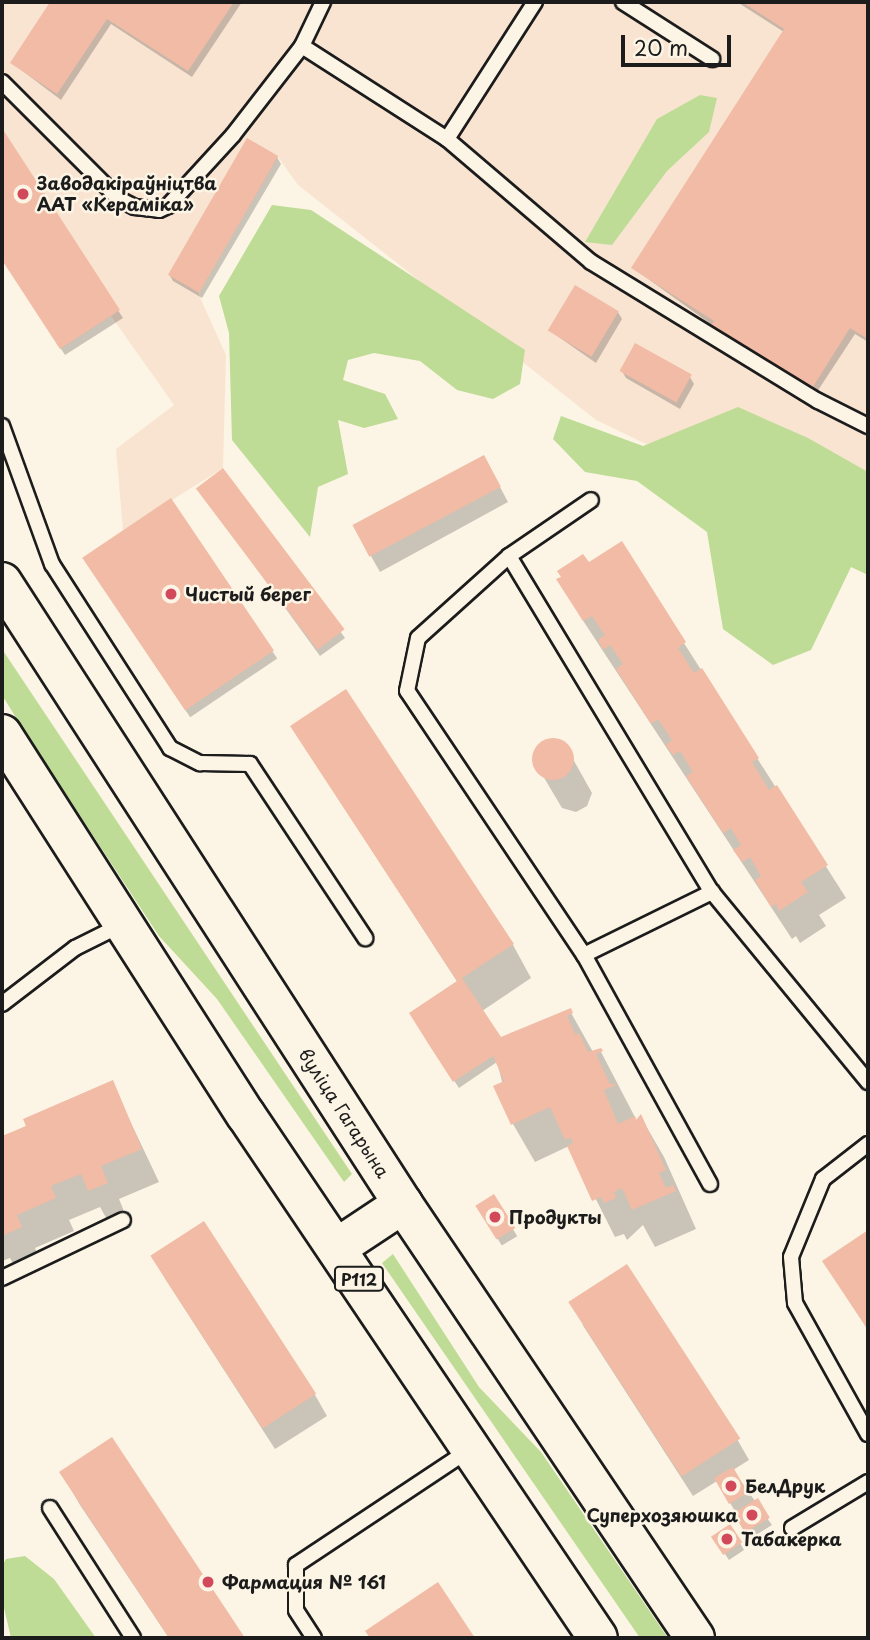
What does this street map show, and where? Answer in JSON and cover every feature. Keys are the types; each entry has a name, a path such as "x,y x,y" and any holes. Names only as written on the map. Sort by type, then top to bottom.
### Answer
{"main road":[{"name":"вуліца Гагарына","path":"2,582 403,1204 695,1638"},
{"name":"Р112","path":"2,734 121,925 598,1638"},
{"path":"338,1247 403,1204"}],"lane":[{"path":"2,82 119,200 135,207 159,210 168,206 233,135 302,46 323,2"},
{"path":"447,139 535,2"},
{"path":"623,2 712,59"},
{"path":"302,46 447,139 591,262 818,401 868,426"},
{"path":"2,426 52,564 170,748 200,763 250,764 365,939"},
{"path":"591,500 509,556 418,638 407,691 584,955 710,1184"},
{"path":"509,556 712,892 868,1082"},
{"path":"584,955 712,892"},
{"path":"2,1004 75,948 121,925"},
{"path":"868,1144 823,1180 791,1257 795,1303 868,1434"},
{"path":"2,1278 123,1220"},
{"path":"314,1638 296,1610 296,1565 470,1450"},
{"path":"792,1528 868,1482"},
{"path":"50,1508 133,1638"}],"shaded area":[{"path":"2,2 868,2 868,543 833,534 596,420 298,185 278,157 198,293 226,355 223,468 123,531 116,449 174,405 111,316 60,349 2,260"}],"green space":[{"path":"700,95 717,98 709,132 667,171 612,245 585,242 657,119"},
{"path":"272,205 311,210 525,350 520,384 493,399 457,390 420,361 374,353 348,360 343,380 385,394 398,419 364,428 338,420 348,474 318,487 310,537 232,440 229,333 219,296"},
{"path":"738,407 808,438 868,472 868,575 851,567 811,650 773,665 723,629 707,532 637,481 585,472 553,439 561,416 643,446"},
{"path":"2,649 352,1174 344,1182 217,999 159,936 23,729 2,695"},
{"path":"393,1254 479,1387 541,1452 668,1638 640,1638 382,1263"},
{"path":"25,1556 54,1579 96,1638 11,1638 2,1599 2,1566 6,1559"}],"building":[{"path":"50,2 234,2 188,71 107,19 57,94 10,63"},
{"path":"742,2 868,2 868,339 850,328 809,393 709,329 714,321 631,268 784,29"},
{"name":"Заводакіраўніцтва ААТ «Кераміка»","path":"2,128 120,310 60,349 2,260"},
{"path":"247,138 278,156 199,293 168,275"},
{"path":"575,285 619,311 591,357 548,330"},
{"path":"635,343 692,375 676,403 619,371"},
{"path":"484,455 501,487 369,557 352,525"},
{"path":"223,468 345,629 317,650 196,488"},
{"name":"Чистый берег","path":"171,498 274,651 185,710 82,558"},
{"path":"622,541 686,642 678,648 694,673 702,668 759,758 752,762 769,790 777,785 828,865 801,882 808,892 779,911 776,904 771,907 755,880 761,876 750,857 742,862 733,850 741,845 731,828 723,833 686,776 693,772 680,751 673,755 669,750 666,745 672,740 658,719 651,724 616,669 623,664 610,645 603,650 598,640 605,635 592,616 583,621 556,579 561,577 557,571 583,554 589,562"},
{"path":"346,689 514,944 462,978 501,1037 571,1008 573,1013 567,1016 576,1035 579,1033 588,1052 601,1048 603,1051 596,1054 610,1084 618,1084 604,1090 618,1124 635,1116 636,1120 641,1114 666,1170 659,1173 666,1188 673,1185 676,1191 632,1210 622,1188 614,1192 616,1198 604,1203 601,1197 592,1201 567,1146 573,1143 570,1137 565,1140 550,1107 511,1125 493,1086 504,1081 493,1056 453,1082 409,1013 457,981 290,726"},
{"path":"553,738 568,744 574,759 568,774 553,780 538,774 532,759 538,744"},
{"path":"113,1080 142,1149 101,1166 108,1183 88,1191 81,1174 51,1186 56,1198 17,1215 22,1227 2,1236 2,1136 26,1126 23,1119"},
{"name":"Продукты","path":"494,1194 515,1228 497,1240 475,1206"},
{"path":"204,1221 316,1394 263,1429 150,1256"},
{"path":"868,1230 868,1325 866,1327 822,1261"},
{"path":"627,1264 740,1438 682,1477 568,1302"},
{"path":"112,1437 245,1638 169,1638 59,1472"},
{"name":"БелДрук","path":"733,1467 748,1493 729,1504 714,1478"},
{"name":"Суперхозяюшка","path":"758,1498 770,1518 745,1533 733,1513"},
{"name":"Табакерка","path":"730,1524 742,1542 723,1555 711,1537"},
{"path":"438,1582 475,1638 370,1638 365,1631"}],"place":[{"name":"Заводакіраўніцтва ААТ «Кераміка»","path":"23,194"},
{"name":"Чистый берег","path":"171,594"},
{"name":"Продукты","path":"495,1217"},
{"name":"БелДрук","path":"731,1486"},
{"name":"Суперхозяюшка","path":"752,1515"},
{"name":"Табакерка","path":"727,1539"},
{"name":"Фармация № 161","path":"208,1582"}]}
